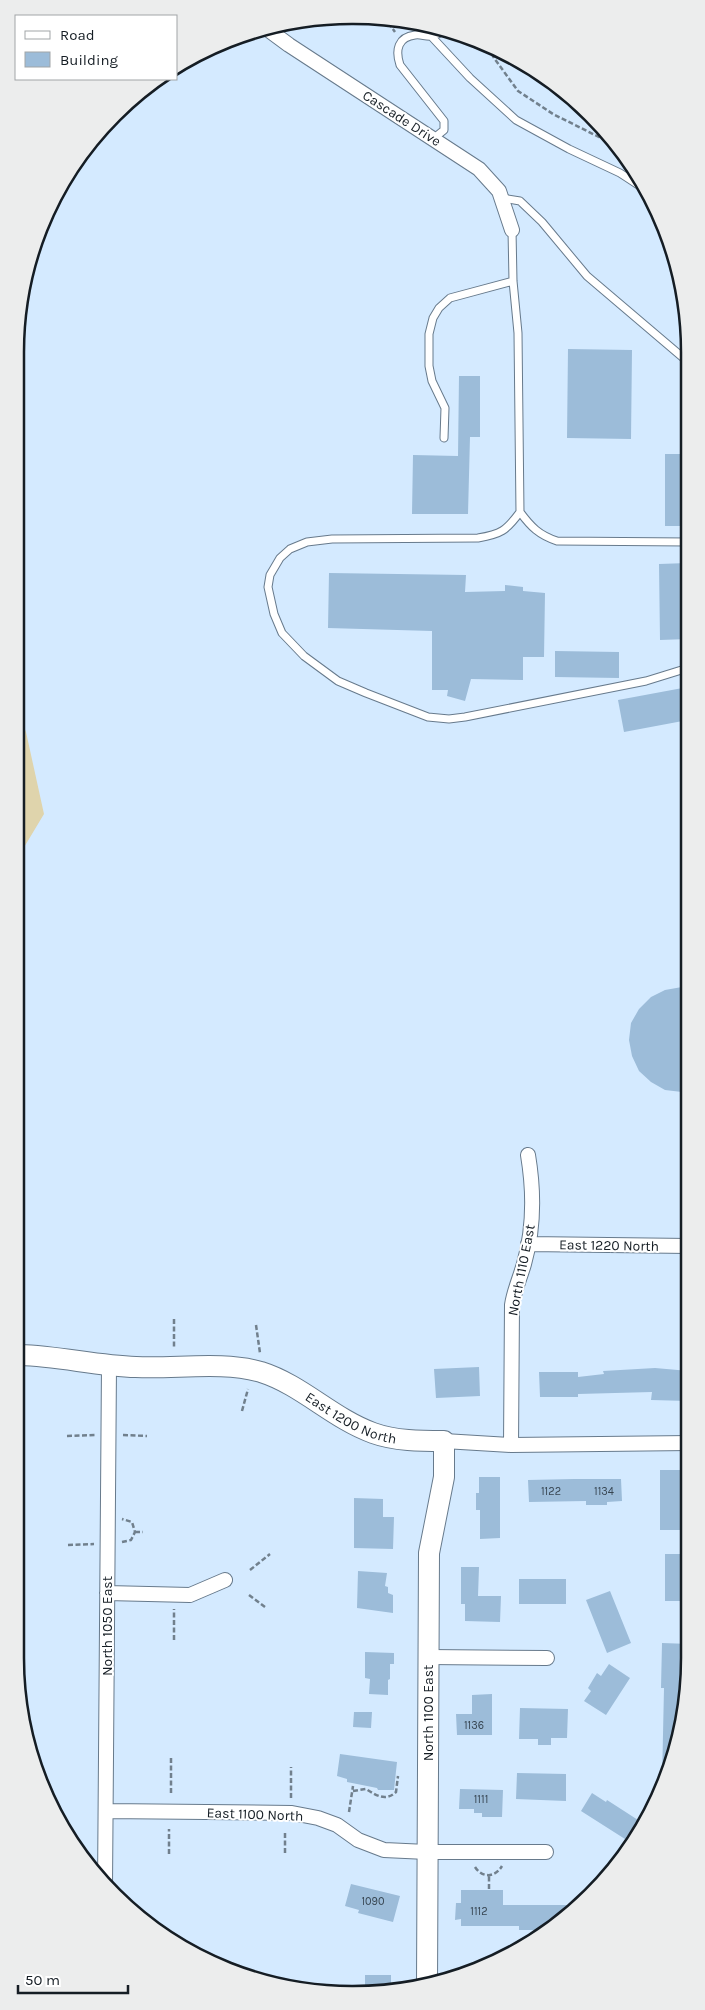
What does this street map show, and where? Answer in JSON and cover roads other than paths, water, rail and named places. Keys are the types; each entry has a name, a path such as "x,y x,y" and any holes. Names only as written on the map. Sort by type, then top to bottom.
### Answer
{"street":[{"name":"Cascade Drive","path":"273,33 479,169 496,186 502,198 512,230"},
{"name":"North 1110 East","path":"511,1445 512,1305 514,1293 525,1263 533,1195 528,1155"},
{"name":"East 1220 North","path":"528,1244 681,1246"},
{"name":"East 1200 North","path":"24,1355 46,1356 110,1366 228,1367 260,1372 286,1382 338,1416 387,1438 511,1445 681,1443"},
{"name":"North 1050 East","path":"105,1874 110,1366"},
{"name":"North 1100 East","path":"427,1978 429,1553 444,1477 444,1441"},
{"path":"107,1593 190,1595 225,1580"},
{"path":"428,1657 547,1658"},
{"name":"East 1100 North","path":"106,1811 292,1813 308,1815 337,1825 358,1840 372,1846 402,1852 546,1852"}],"lane":[{"path":"433,139 444,130 444,121 400,65 397,56 401,40 417,35 431,36 435,34"},
{"path":"431,36 492,100 516,120 633,182"},
{"path":"502,198 520,201 542,222 587,276 681,356"},
{"path":"512,230 513,281 518,333 520,512 531,527 542,536 557,540 681,542"},
{"path":"444,438 445,408 432,381 429,366 429,334 433,318 439,308 450,298 513,281"},
{"path":"520,512 508,528 496,535 478,538 332,539 307,542 290,548 280,558 270,575 268,586 274,614 282,633 304,656 338,681 428,717 449,719 646,681 681,670"}]}
